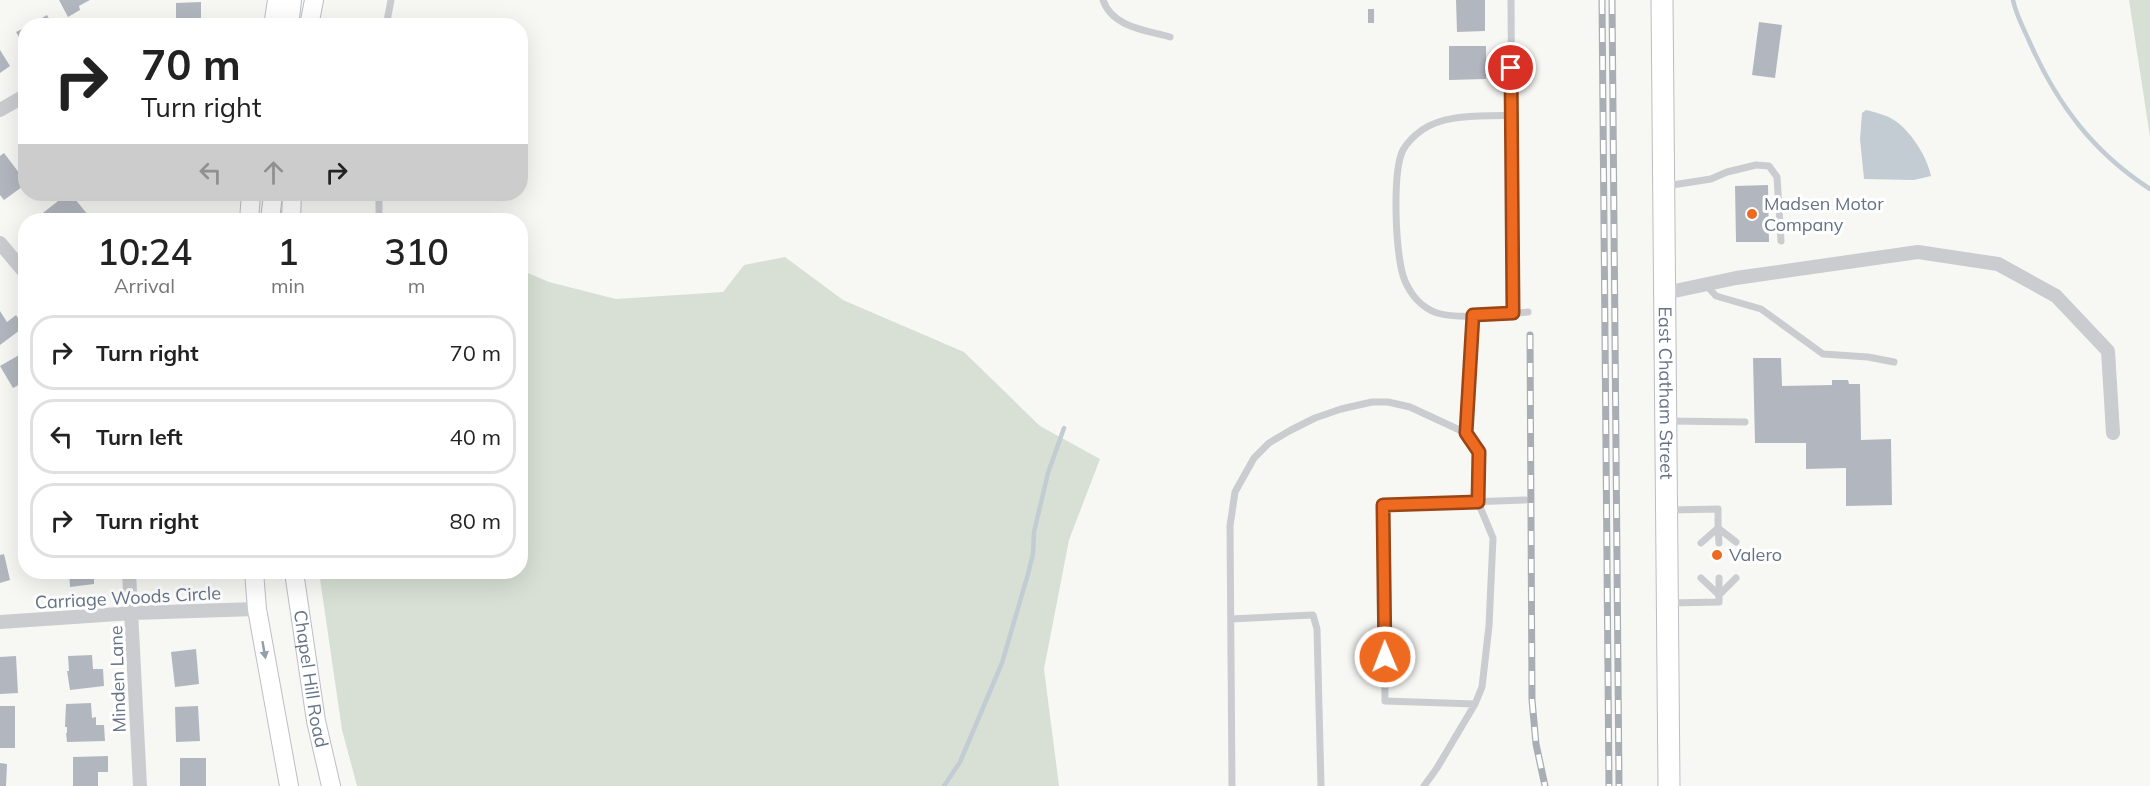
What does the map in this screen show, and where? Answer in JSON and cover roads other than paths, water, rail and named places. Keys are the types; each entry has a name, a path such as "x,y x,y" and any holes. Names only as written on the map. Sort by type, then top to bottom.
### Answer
{"main road":[{"path":"274,18 277,0"},
{"path":"290,18 292,0"},
{"path":"311,18 314,0"},
{"name":"East Chatham Street","path":"1662,0 1669,786"},
{"path":"255,579 257,609 289,786"},
{"name":"Chapel Hill Road","path":"295,579 316,720 331,786"}],"street":[{"path":"0,110 18,100"},
{"path":"0,243 18,264"},
{"path":"1665,293 1736,278 1918,252 1998,264 2056,296 2108,351 2113,433"},
{"name":"Minden Lane","path":"130,579 140,786"},
{"name":"Carriage Woods Circle","path":"0,622 257,609"}],"lane":[{"path":"388,18 391,0"},
{"path":"1103,0 1106,9 1124,24 1170,37"},
{"path":"1511,0 1513,313"},
{"path":"1511,115 1451,119 1430,125 1411,140 1398,165 1396,180 1399,260 1404,279 1412,294 1425,307 1437,313 1473,315 1528,312"},
{"path":"1664,187 1711,179 1727,171 1756,165 1769,166 1777,177 1781,241"},
{"path":"1705,284 1716,296 1761,309 1822,354 1868,357 1894,362"},
{"path":"1466,433 1473,315"},
{"path":"1232,786 1232,507 1235,492 1254,458 1269,443 1315,418 1372,402 1404,405 1466,433 1479,452 1478,502 1492,538 1489,626 1482,687 1475,704 1467,713 1437,768 1424,786"},
{"path":"1666,421 1745,422"},
{"path":"1475,704 1385,701 1383,505 1525,500"},
{"path":"1666,510 1718,509 1719,543"},
{"path":"1718,528 1736,542"},
{"path":"1701,543 1718,528"},
{"path":"1701,578 1719,595"},
{"path":"1667,603 1719,602 1719,578"},
{"path":"1719,595 1736,578"},
{"path":"1231,619 1313,615 1317,629 1321,786"}],"waterway":[{"path":"2013,0 2020,22 2041,65 2065,106 2094,143 2130,175 2150,189"},
{"path":"944,786 960,762 1002,663 1033,554 1034,532 1048,473 1064,428"}],"railway":[{"path":"1602,0 1609,786"},
{"path":"1612,0 1619,786"},
{"path":"1530,335 1532,700 1536,744 1545,786"}],"place":[{"name":"Madsen Motor Company","path":"1752,214"},
{"name":"Valero","path":"1717,555"}]}
